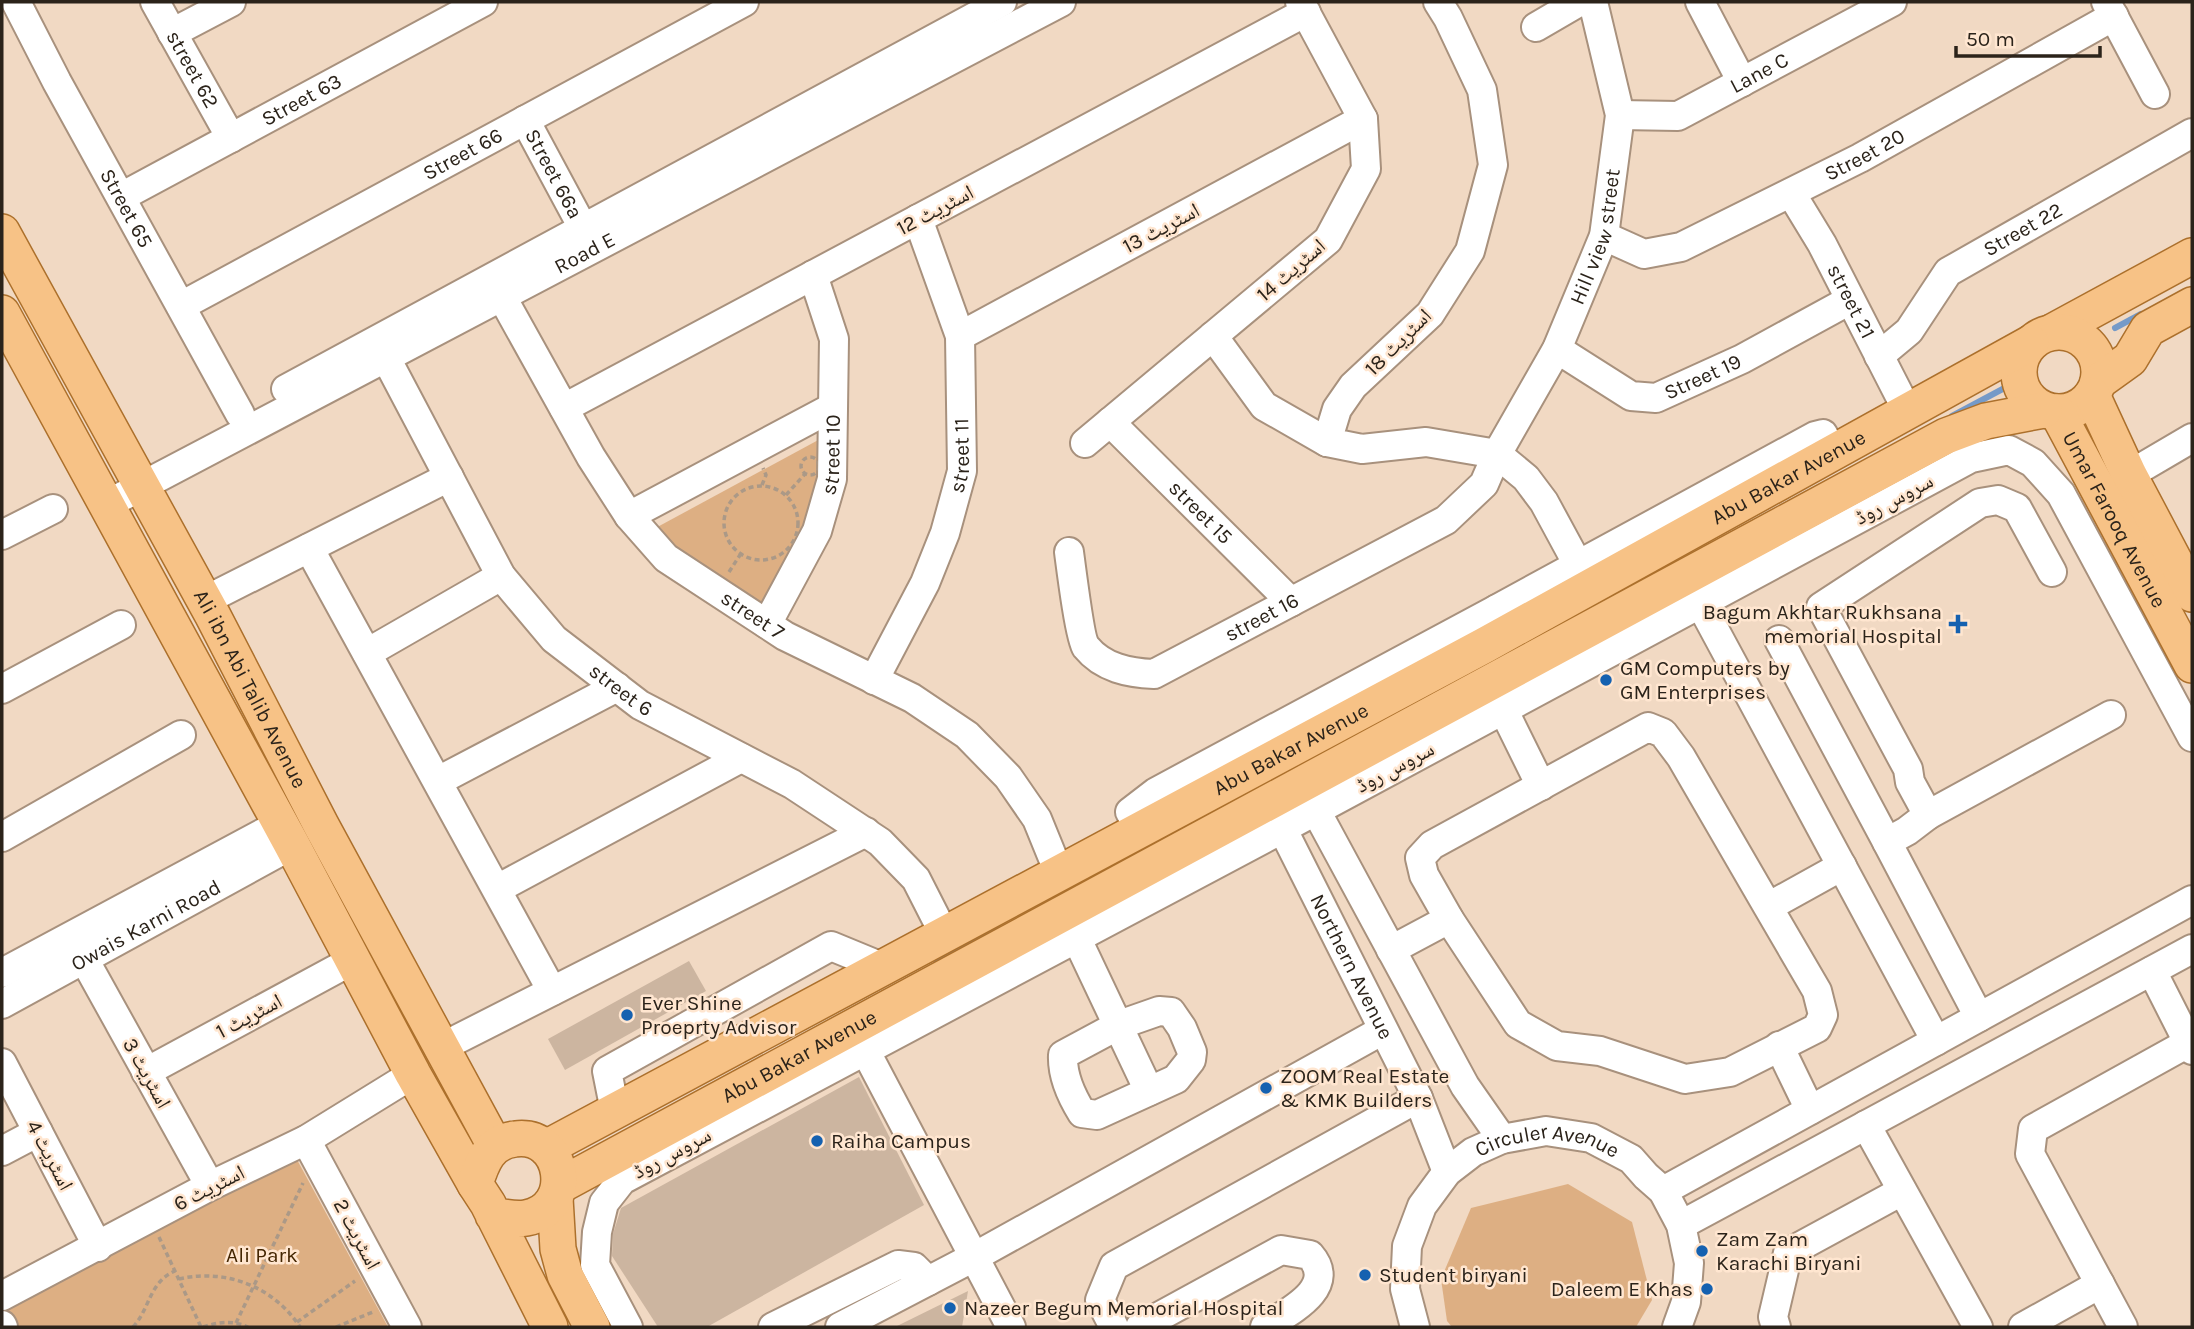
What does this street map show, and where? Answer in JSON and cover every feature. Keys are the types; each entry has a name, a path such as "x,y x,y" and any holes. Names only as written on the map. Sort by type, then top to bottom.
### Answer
{"main road":[{"name":"Ali ibn Abi Talib Avenue","path":"2,232 204,601 321,825 495,1146"},
{"name":"Abu Bakar Avenue","path":"546,1148 1140,829 1584,575 1833,452 2192,256"},
{"path":"2095,388 2099,369 2096,357 2089,346 2079,338 2042,337 2023,354 2019,380 2032,403 2051,411 2071,411 2083,405 2095,388 2130,359 2148,329 2192,305"},
{"name":"Ali ibn Abi Talib Avenue","path":"2,313 475,1184"},
{"name":"Umar Farooq Avenue","path":"2095,388 2129,475 2192,594"},
{"name":"Abu Bakar Avenue","path":"557,1192 1276,816 1947,436 1986,421 2051,411"},
{"name":"Umar Farooq Avenue","path":"2051,411 2192,666"},
{"path":"539,1322 494,1215 475,1184 486,1155 495,1146 507,1140 521,1138 546,1148 555,1159 559,1172 558,1249 565,1275 593,1327"},
{"path":"494,1215 523,1219 536,1215 547,1209 557,1192"}],"street":[{"name":"Street 65","path":"16,2 240,414"},
{"name":"street 62","path":"155,2 231,138"},
{"path":"172,33 231,2"},
{"name":"Street 63","path":"121,197 483,2"},
{"name":"Street 66","path":"181,306 744,2"},
{"name":"Road E","path":"136,480 240,414 1002,2"},
{"name":"Road E","path":"102,498 386,358 1062,2"},
{"name":"اسٹریٹ 18","path":"1327,442 1337,409 1353,386 1430,314 1470,251 1493,165 1482,90 1438,2"},
{"path":"1536,27 1579,2"},
{"name":"Hill view street","path":"1497,454 1557,349 1604,236 1620,115 1593,2"},
{"path":"1700,2 1742,82"},
{"name":"Lane C","path":"1620,115 1678,116 1799,50 1845,13 1892,2"},
{"name":"اسٹریٹ 14","path":"1086,443 1328,240 1366,169 1363,119 1303,7"},
{"name":"اسٹریٹ 12","path":"564,408 918,219 1303,7"},
{"path":"2110,9 2155,94"},
{"name":"Street 20","path":"1604,236 1644,254 1681,247 1860,158 2110,9"},
{"name":"اسٹریٹ 13","path":"960,337 1363,119"},
{"name":"Street 66a","path":"525,120 583,228"},
{"name":"Street 22","path":"1879,356 1909,331 1948,272 2192,133"},
{"name":"street 21","path":"1791,192 1822,244 1908,412"},
{"name":"street 11","path":"874,680 925,583 945,533 962,471 960,337 918,219"},
{"name":"street 10","path":"767,624 817,531 832,479 834,339 813,275"},
{"name":"street 7","path":"502,297 591,457 629,516 666,558 785,636 912,698 967,735 1008,777 1037,819 1059,873"},
{"name":"Street 19","path":"1557,349 1632,396 1656,398 1742,359 1850,300"},
{"path":"1213,336 1264,406 1327,442 1362,449 1426,442 1497,454 1526,478 1544,502 1584,575"},
{"name":"street 6","path":"386,358 502,576 554,639 640,705 792,784 880,842 916,879 944,934"},
{"path":"629,516 833,407"},
{"name":"street 15","path":"1111,422 1291,602"},
{"path":"2129,475 2192,438"},
{"name":"سروس روڈ","path":"1308,797 1503,709 1971,458 2009,450 2034,463 2061,494 2192,737"},
{"name":"street 16","path":"1069,552 1084,645 1101,661 1130,673 1154,674 1446,520 1484,484 1497,454"},
{"path":"204,601 449,477"},
{"path":"1928,815 1910,782 1908,769 1821,607 1980,503 1998,500 2017,508 2052,572"},
{"path":"2,535 53,509"},
{"path":"309,548 552,990"},
{"path":"367,653 502,576"},
{"path":"1700,603 1936,1041"},
{"path":"2,689 121,625"},
{"path":"1779,640 1979,1017"},
{"path":"438,781 617,687"},
{"path":"1503,709 1541,786"},
{"path":"1886,842 1928,815 2111,715"},
{"path":"1648,727 1663,733 1681,757 1768,907 1816,991 1824,1015 1817,1028 1730,1072 1685,1079 1600,1051 1557,1046 1518,1024 1449,919 1424,875 1420,858 1432,845 1648,727"},
{"path":"2,837 181,735"},
{"path":"496,889 741,758"},
{"name":"Northern Avenue","path":"1308,797 1465,1086 1502,1139"},
{"name":"سروس روڈ","path":"628,1327 595,1265 597,1233 604,1203 622,1180 1076,937 1276,816"},
{"name":"Northern Avenue","path":"1276,816 1418,1098 1447,1172"},
{"path":"442,1046 866,832"},
{"name":"Owais Karni Road","path":"2,1004 84,959 286,834"},
{"name":"Owais Karni Road","path":"2,973 286,834"},
{"path":"1768,907 1842,866"},
{"path":"1663,1191 2192,900"},
{"path":"1391,950 1449,919"},
{"path":"1076,937 1149,1091"},
{"path":"1681,1225 2192,949"},
{"name":"اسٹریٹ 3","path":"84,959 211,1186"},
{"name":"اسٹریٹ 1","path":"146,1072 353,960"},
{"path":"2123,1327 2030,1154 2033,1129 2190,1046 2152,971"},
{"path":"1159,1011 1171,1012 1182,1028 1192,1052 1191,1060 1176,1079 1149,1091 1097,1115 1082,1113 1075,1102 1062,1063 1063,1055 1119,1024 1159,1011"},
{"path":"840,1327 974,1257 1383,1030"},
{"path":"1779,1046 1810,1110"},
{"path":"865,1050 1012,1327"},
{"name":"اسٹریٹ 4","path":"2,1063 98,1247"},
{"name":"اسٹریٹ 6","path":"2,1296 211,1186 311,1149 413,1074"},
{"path":"1114,1327 1100,1300 1114,1266 1418,1098"},
{"path":"1866,1125 1978,1327"},
{"name":"Circuler Avenue","path":"1415,1327 1405,1289 1407,1246 1422,1206 1447,1172 1473,1152 1502,1139 1546,1131 1591,1138 1631,1159 1663,1191 1681,1225 1689,1263 1686,1302 1677,1327"},
{"path":"2,1152 38,1132"},
{"name":"اسٹریٹ 2","path":"311,1149 407,1327"},
{"path":"1776,1327 1773,1317 1788,1254 1902,1191"},
{"path":"1140,1327 1282,1250 1310,1255 1316,1261 1320,1275 1315,1290 1300,1305 1265,1327"},
{"path":"773,1327 898,1265 914,1267 928,1281"},
{"path":"2023,1327 2100,1284"}],"path":[{"path":"786,495 805,474"},
{"path":"750,486 774,487 786,495 797,513 799,524 790,546 771,559 759,560 737,552 724,534 723,522 730,500 750,486"},
{"path":"236,1323 311,1149"},
{"path":"150,1219 202,1327 215,1323 236,1323 248,1327"},
{"path":"297,1322 375,1267"},
{"path":"133,1327 157,1283 165,1275 175,1271"},
{"path":"179,1279 209,1275 253,1286 276,1300 300,1327"},
{"path":"336,1327 394,1303"}],"green space":[{"path":"822,438 823,485 765,614 650,531"},
{"name":"Ali Park","path":"295,1156 388,1327 10,1327 2,1312 2,1304"},
{"path":"1568,1184 1632,1222 1652,1300 1636,1327 1452,1327 1447,1321 1441,1279 1471,1208"}],"building":[{"name":"Ever Shine Proeprty Advisor","path":"689,961 706,991 565,1070 548,1039"},
{"name":"Raiha Campus","path":"859,1077 924,1205 707,1327 658,1327 612,1256 613,1234 621,1208"},
{"name":"Nazeer Begum Memorial Hospital","path":"968,1291 962,1327 895,1327"}],"waterway":[{"path":"2115,328 2141,314"},
{"path":"1952,416 2012,384"},
{"path":"937,962 998,929"}],"place":[{"name":"Bagum Akhtar Rukhsana memorial Hospital","path":"1958,624"},
{"name":"GM Computers by GM Enterprises","path":"1606,680"},
{"name":"Ever Shine Proeprty Advisor","path":"627,1015"},
{"name":"ZOOM Real Estate & KMK Builders","path":"1266,1088"},
{"name":"Raiha Campus","path":"817,1141"},
{"name":"Zam Zam Karachi Biryani","path":"1702,1251"},
{"name":"Student biryani","path":"1365,1275"},
{"name":"Daleem E Khas","path":"1707,1289"},
{"name":"Nazeer Begum Memorial Hospital","path":"950,1308"}]}
